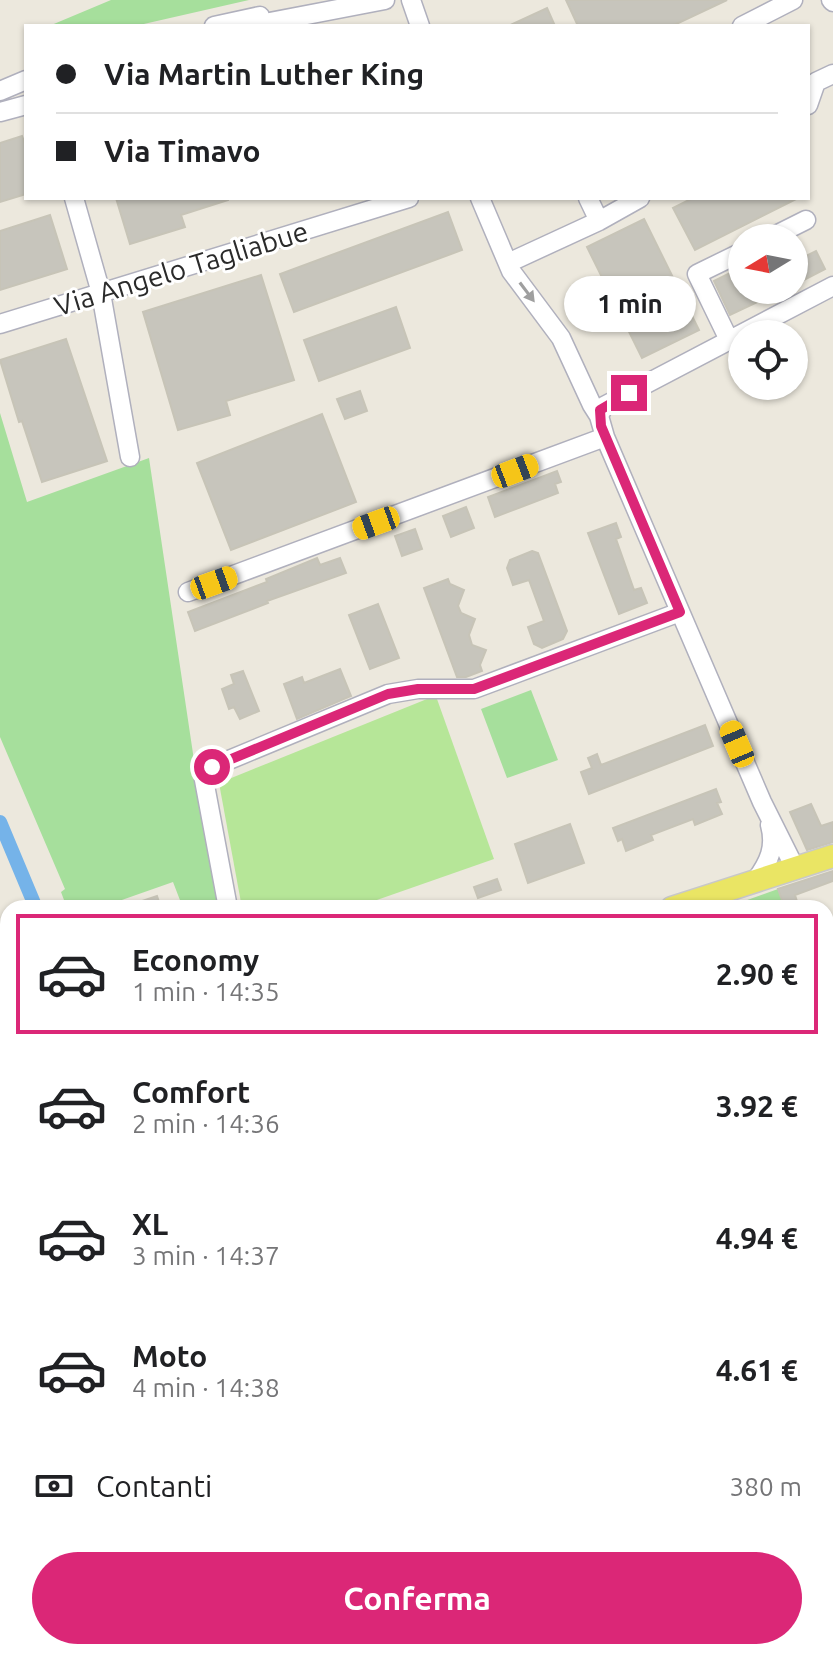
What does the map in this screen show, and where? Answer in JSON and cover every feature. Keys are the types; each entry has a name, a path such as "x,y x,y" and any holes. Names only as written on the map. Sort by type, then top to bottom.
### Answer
{"main road":[{"path":"696,900 833,856"}],"street":[{"path":"233,24 301,17 346,0"},
{"path":"261,24 385,0"},
{"path":"411,0 419,24"},
{"path":"746,24 793,0"},
{"path":"810,99 816,82 833,74"},
{"path":"0,83 24,80"},
{"path":"0,91 24,81"},
{"path":"0,112 24,106"},
{"path":"75,200 101,293 130,457"},
{"name":"Via Angelo Tagliabue","path":"0,324 403,200"},
{"path":"481,200 508,263 561,338 599,416 605,437 766,811 795,868"},
{"path":"589,200 599,221"},
{"path":"508,263 636,200"},
{"path":"798,224 806,220"},
{"path":"728,259 697,274 728,338"},
{"path":"768,320 833,286"},
{"path":"599,416 604,406 728,341"},
{"path":"188,592 605,437"},
{"path":"226,900 204,780 206,772 212,767 388,694 418,689 474,689 680,612"},
{"path":"756,880 765,867 773,845 766,811"}],"green space":[{"path":"111,0 249,0 144,24 54,24"},
{"path":"0,413 27,502 149,458 217,900 180,900 173,882 122,900 64,900 61,892 65,889 0,737"},
{"path":"531,690 558,760 507,778 481,709"},
{"path":"427,699 437,699 494,859 377,900 241,900 219,783"},
{"path":"778,889 782,900 747,900"}],"building":[{"path":"566,0 727,0 676,24 577,24"},
{"path":"547,8 554,24 512,24"},
{"path":"22,136 24,142 24,195 0,202 0,143"},
{"path":"117,200 228,200 181,215 185,227 130,244"},
{"path":"689,200 794,200 746,224 728,224 728,233 695,250 673,208"},
{"path":"448,212 462,250 294,312 280,274"},
{"path":"50,215 67,269 0,290 0,231"},
{"path":"644,219 699,330 642,358 587,247"},
{"path":"816,251 825,269 808,278 808,255"},
{"path":"728,274 728,304 753,304 730,315 714,281"},
{"path":"261,275 294,380 226,401 230,415 178,430 143,312"},
{"path":"396,307 410,348 319,381 304,340"},
{"path":"66,339 107,461 42,482 0,360"},
{"path":"360,391 367,411 345,419 337,399"},
{"path":"322,414 356,502 231,550 197,463"},
{"path":"557,471 561,482 555,484 558,493 495,517 488,497"},
{"path":"466,507 474,528 451,537 443,516"},
{"path":"616,523 621,537 616,539 634,590 641,588 647,603 619,614 588,533"},
{"path":"415,529 422,549 402,556 395,536"},
{"path":"532,551 538,553 567,631 563,639 542,648 534,644 528,627 544,621 529,580 513,585 507,568 510,560"},
{"path":"317,558 320,565 340,558 346,573 195,631 188,612 267,582 266,579"},
{"path":"448,579 450,584 464,590 458,606 461,613 475,619 469,635 472,645 486,650 480,665 482,671 466,677 457,677 424,588"},
{"path":"378,604 399,658 370,669 349,615"},
{"path":"340,669 351,696 297,719 284,684 302,677 304,683"},
{"path":"243,671 259,711 240,719 234,707 229,709 222,689 234,684 231,675"},
{"path":"705,725 713,746 589,794 581,772 592,768 588,758 597,754 601,765"},
{"path":"716,789 722,814 695,825 693,819 651,835 653,840 626,851 622,839 618,841 613,828"},
{"path":"811,804 821,826 833,822 833,842 807,850 790,812"},
{"path":"570,824 584,863 528,883 515,844"},
{"path":"833,871 833,881 795,895 797,900 782,900 778,889"},
{"path":"497,879 501,890 478,898 474,887"}],"waterway":[{"path":"0,822 33,900"}],"route":[{"path":"212,767 388,694 418,689 474,689 680,612 601,426 600,410 629,393"}]}
